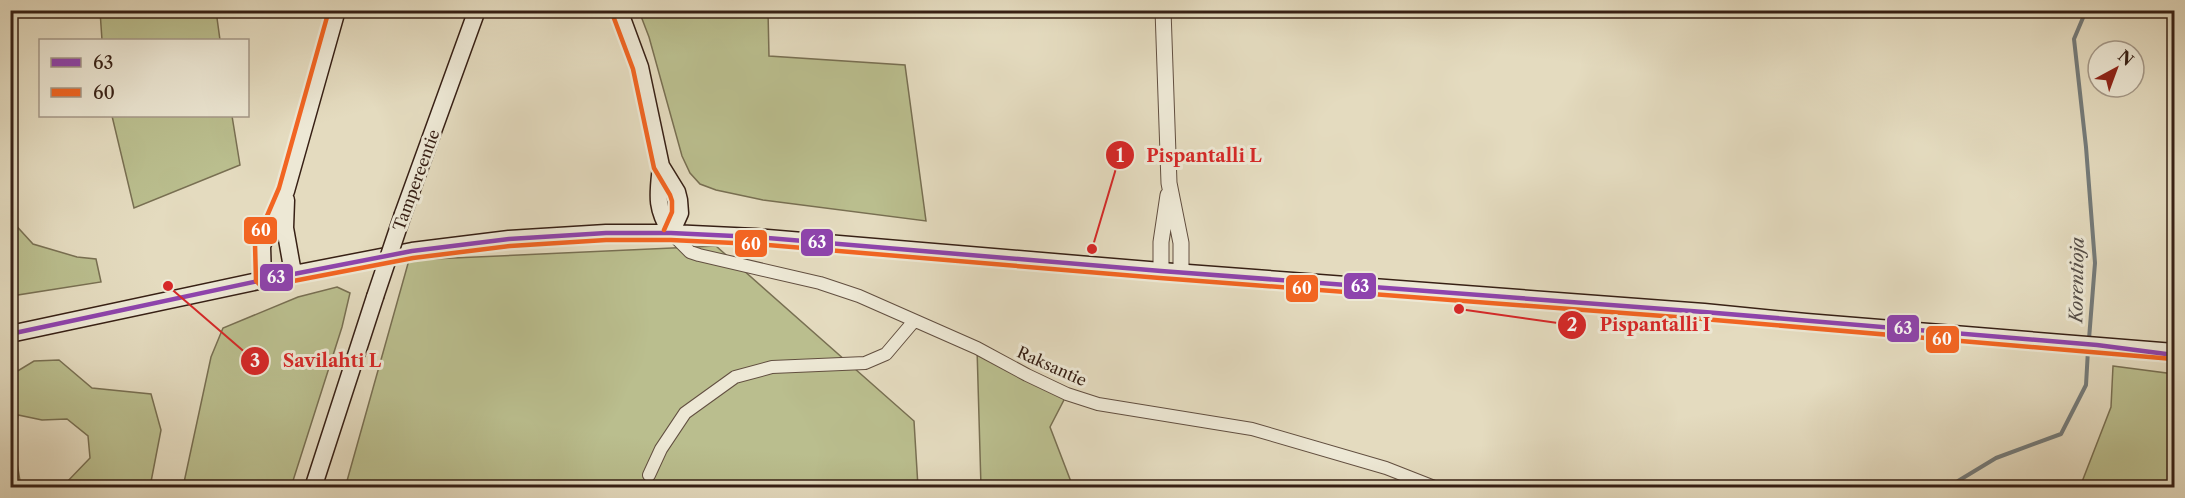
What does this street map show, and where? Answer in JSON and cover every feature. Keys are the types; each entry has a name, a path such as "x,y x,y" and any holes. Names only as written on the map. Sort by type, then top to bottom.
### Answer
{"main road":[{"path":"263,280 262,246 286,191 337,10"},
{"name":"Tampereentie","path":"313,488 403,214 477,10"},
{"path":"458,61 488,10"},
{"path":"619,10 640,67 662,166 679,200 680,213 670,233"},
{"path":"286,191 285,228 293,273"},
{"path":"10,334 293,273 412,251 509,239 606,233 670,233 755,237 1182,273 1704,312 2175,353"}],"street":[{"path":"1163,10 1169,183 1181,243 1182,273"},
{"path":"1161,271 1161,242 1169,183"},
{"name":"Raksantie","path":"670,233 690,252 820,283 859,296 977,348 1027,375 1098,404 1252,429 1386,468 1437,488"},
{"path":"649,475 661,449 685,413 735,377 772,367 865,363 886,354 915,321"}],"green space":[{"path":"100,10 224,11 217,18 220,39 102,39"},
{"path":"639,11 768,11 769,56 905,65 926,221 763,200 716,190 700,184 690,173 682,156 649,37"},
{"path":"112,117 232,117 240,165 134,208"},
{"path":"11,220 33,244 77,257 96,259 101,282 11,296"},
{"path":"716,246 914,421 918,487 345,488 409,260"},
{"path":"337,287 350,293 342,327 291,487 183,487 211,357 223,328 298,297"},
{"path":"977,348 1067,394 1050,427 1073,487 981,487"},
{"path":"59,360 92,388 151,394 161,430 150,487 59,487 65,484 90,458 88,436 67,419 42,420 18,415 14,445 21,487 11,487 11,375 34,361"},
{"path":"2113,366 2174,374 2174,487 2080,487 2111,407"}],"waterway":[{"name":"Korentioja","path":"2089,339 2095,263 2086,147 2074,39 2085,13 2093,10"},
{"name":"Korentioja","path":"1957,488 1958,481 1996,458 2061,434 2086,385 2088,350"}],"transit line":[{"name":"60","path":"329,10 279,188 255,244 256,281 262,287 413,258 510,246 606,240 671,240 755,244 1160,278 1703,319 2173,359"},
{"name":"60","path":"612,13 633,69 654,168 672,201 672,212 664,230"},
{"name":"63","path":"10,334 412,251 509,239 606,233 671,233 755,237 1161,271 1704,312 2097,345 2174,355"}],"place":[{"name":"Pispantalli L","path":"1092,249"},
{"name":"Savilahti L","path":"168,286"},
{"name":"Pispantalli I","path":"1459,309"}]}
